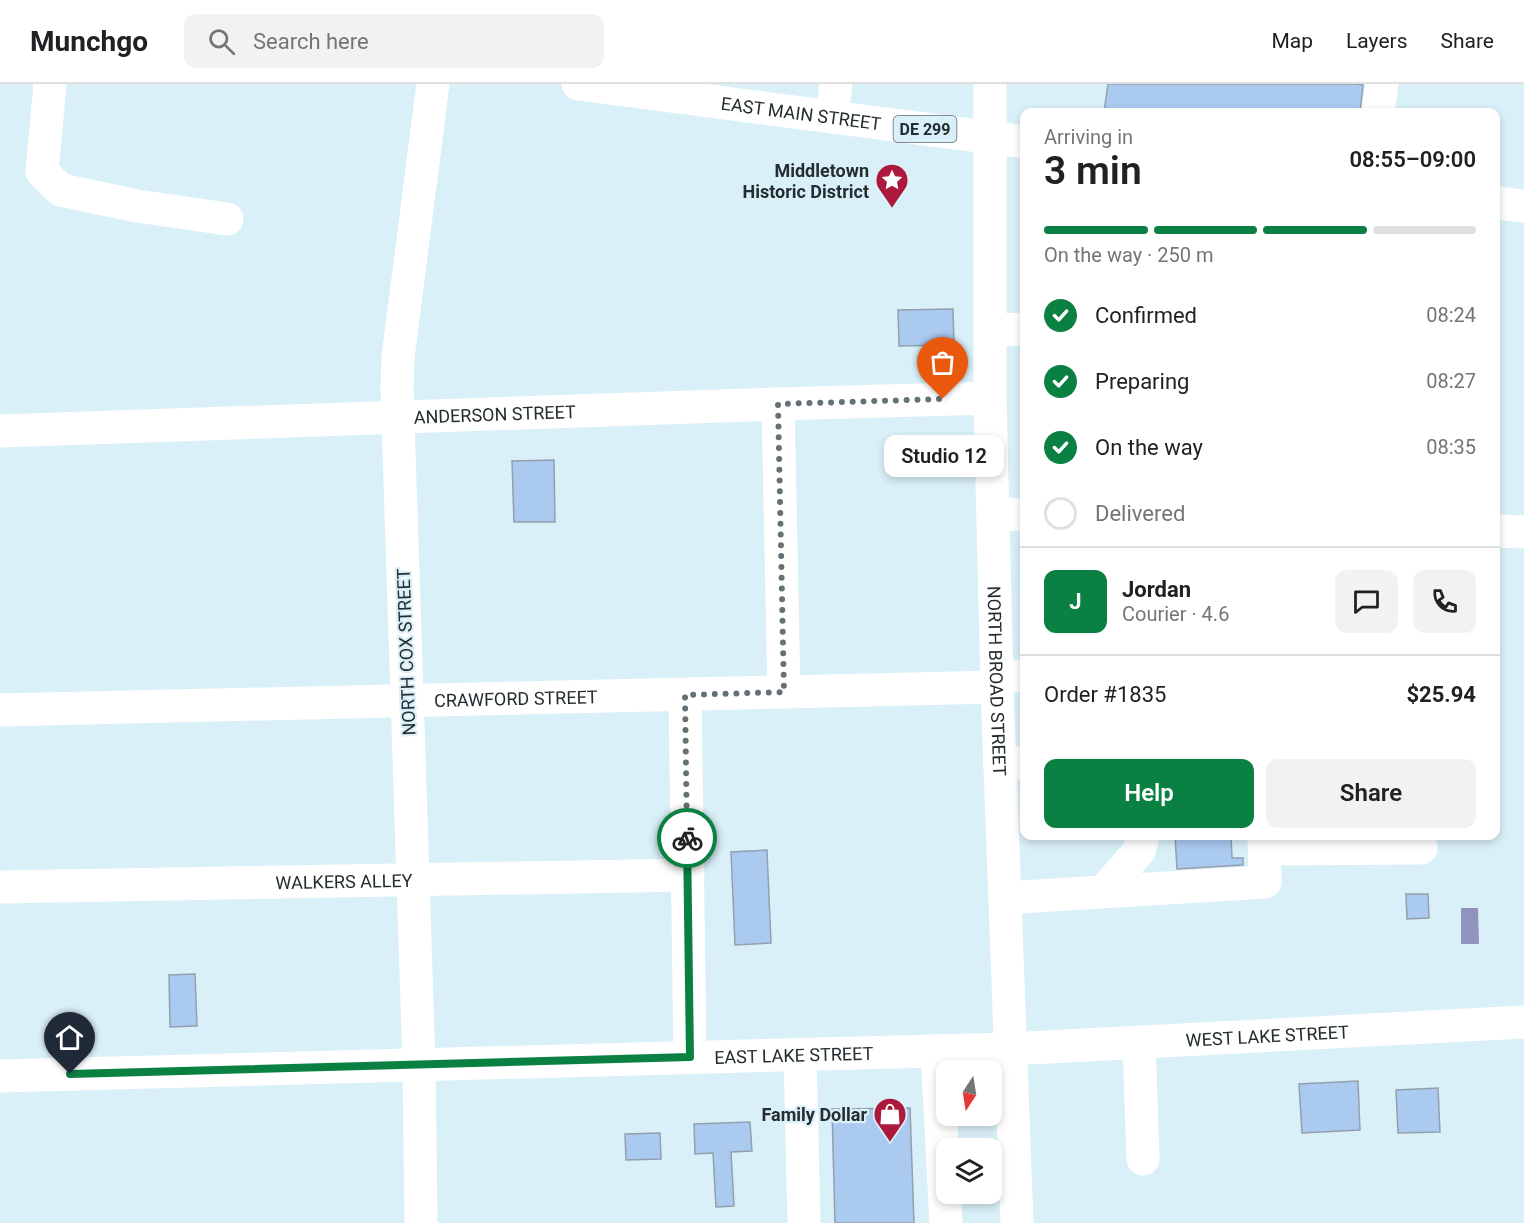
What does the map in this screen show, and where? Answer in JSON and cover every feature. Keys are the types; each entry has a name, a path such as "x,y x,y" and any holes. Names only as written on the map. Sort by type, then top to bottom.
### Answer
{"street":[{"path":"50,84 42,172 61,190 137,206 227,219"},
{"name":"NORTH COX STREET","path":"421,1223 419,1065 397,417 398,357 433,84"},
{"path":"832,117 836,84"},
{"name":"NORTH BROAD STREET","path":"990,84 990,398 1009,514 1006,679 1012,775 1005,898 1017,1223"},
{"path":"1379,108 1382,84"},
{"name":"EAST MAIN STREET","path":"597,85 730,94 832,117 990,137"},
{"name":"DE 299","path":"990,137 1020,141"},
{"path":"1500,203 1524,206"},
{"path":"990,330 1020,329"},
{"name":"ANDERSON STREET","path":"0,431 990,398"},
{"path":"778,404 784,692"},
{"path":"1500,531 1524,532"},
{"name":"CRAWFORD STREET","path":"0,710 784,692 1006,679"},
{"path":"685,695 690,1057"},
{"path":"1104,891 1139,851 1142,840"},
{"path":"1005,898 1265,882 1264,842 1421,848"},
{"name":"WALKERS ALLEY","path":"0,887 688,875"},
{"name":"WEST LAKE STREET","path":"1009,1049 1524,1022"},
{"path":"1139,1042 1143,1159"},
{"name":"EAST LAKE STREET","path":"0,1076 1009,1049"},
{"path":"937,1051 946,1223"},
{"path":"800,1054 804,1223"}],"water":[{"path":"1461,908 1478,908 1479,944 1461,944"}],"building":[{"path":"1108,84 1363,85 1360,108 1105,108"},
{"path":"953,309 954,345 899,346 898,310"},
{"path":"554,460 555,522 514,522 512,461"},
{"path":"1175,840 1231,840 1232,858 1243,858 1243,865 1177,869"},
{"path":"767,850 771,943 735,945 731,852"},
{"path":"1406,894 1428,894 1429,918 1407,919"},
{"path":"195,974 197,1026 170,1027 169,975"},
{"path":"1358,1081 1360,1130 1302,1133 1299,1084"},
{"path":"1438,1088 1440,1132 1398,1133 1396,1090"},
{"path":"910,1108 914,1223 835,1223 832,1109"},
{"path":"750,1122 752,1151 731,1152 734,1206 716,1207 713,1153 695,1154 694,1124"},
{"path":"660,1133 661,1159 626,1160 625,1134"}],"way so far":[{"path":"687,838 685,695 784,692 778,404 943,399"}],"place":[{"name":"Middletown Historic District","path":"892,209"},
{"name":"Studio 12","path":"943,399"},
{"name":"Family Dollar","path":"890,1143"}],"route":[{"path":"70,1074 690,1057 687,838"}]}
